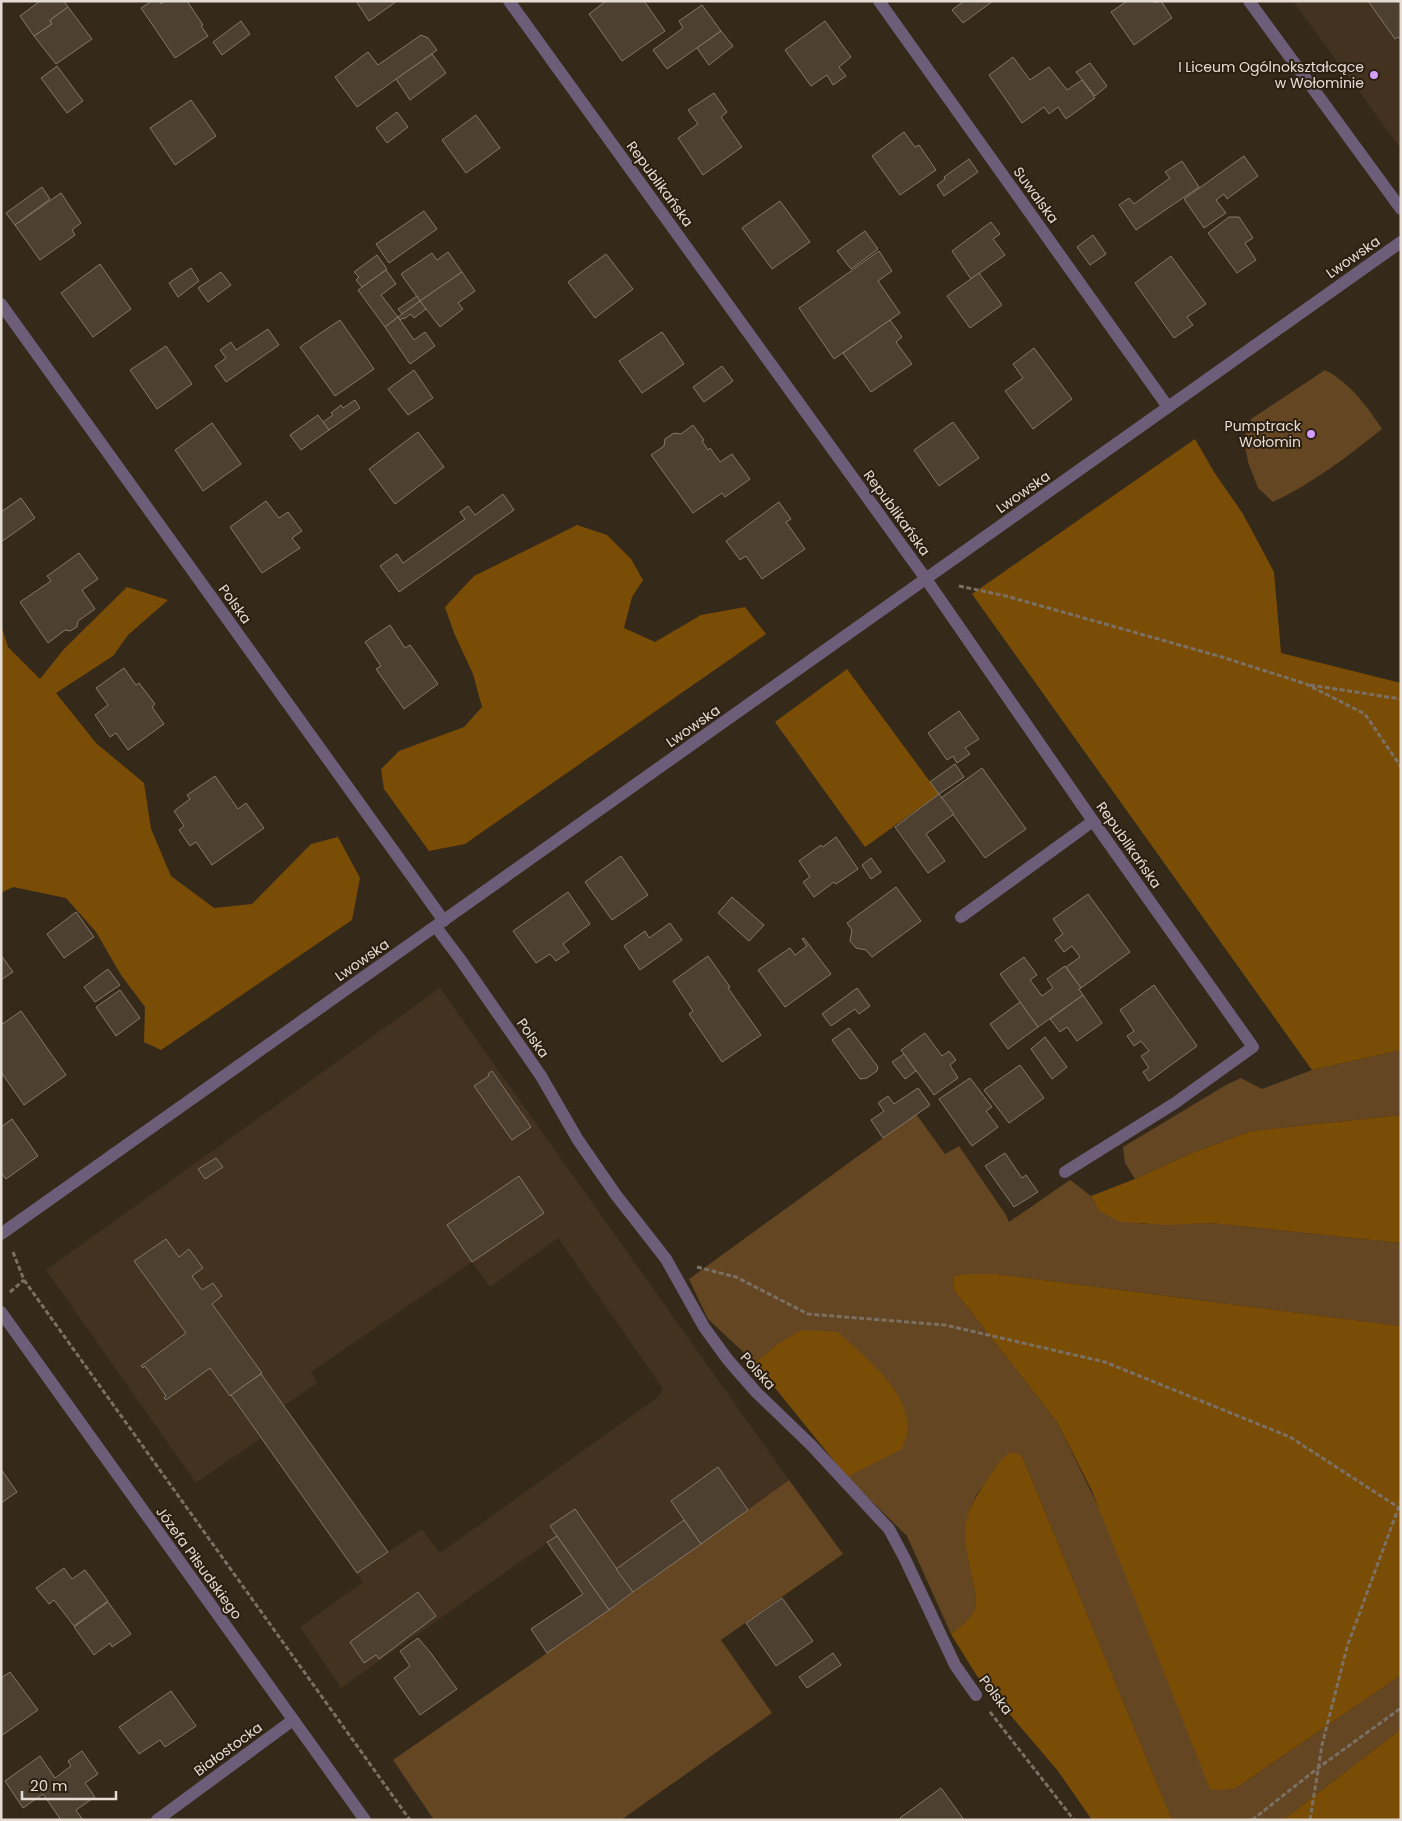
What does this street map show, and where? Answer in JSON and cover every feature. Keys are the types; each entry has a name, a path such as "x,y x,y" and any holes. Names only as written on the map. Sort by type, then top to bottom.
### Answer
{"street":[{"name":"Republikańska","path":"509,1 926,579 1254,1047 1174,1103 1065,1172"},
{"name":"Suwalska","path":"879,1 1168,407"},
{"path":"1249,1 1401,209"},
{"name":"Lwowska","path":"3,1233 1401,242"},
{"name":"Polska","path":"1,304 440,924 460,959 541,1076 578,1140 666,1259 704,1327 728,1360 756,1392 811,1445 889,1530 955,1665 976,1695"},
{"path":"961,917 1094,820"},
{"name":"Józefa Piłsudskiego","path":"1,1312 365,1820"},
{"name":"Białostocka","path":"157,1820 293,1720"}],"path":[{"path":"926,579 1016,599 1222,657 1306,684 1401,700"},
{"path":"1306,684 1365,714 1401,767"},
{"path":"3,1233 24,1280 410,1820"},
{"path":"666,1259 736,1277 808,1314 945,1325 1106,1362 1290,1437 1400,1508"},
{"path":"10,1292 24,1280"},
{"path":"1310,1820 1322,1745 1347,1647 1401,1501"},
{"name":"Polska","path":"976,1695 1074,1820"},
{"path":"1252,1820 1318,1768 1401,1708"}],"shaded area":[{"name":"I Liceum Ogólnokształcące w Wołominie","path":"1293,1 1401,1 1401,149"},
{"name":"Pumptrack Wołomin","path":"1325,370 1350,388 1382,429 1316,478 1273,502 1258,488 1248,462 1244,439 1251,419"},
{"path":"1195,439 1214,472 1243,514 1274,572 1281,653 1401,683 1401,1050 1312,1070 972,594"},
{"path":"577,525 607,535 631,559 643,580 632,597 624,628 655,642 701,615 745,607 766,634 465,844 429,851 384,789 381,769 399,751 464,727 482,707 473,674 454,633 445,607 474,576"},
{"path":"127,587 168,600 128,635 113,656 56,693 96,743 144,783 151,829 171,876 214,908 252,904 311,844 338,837 360,878 352,920 161,1050 144,1042 145,1007 121,975 96,932 66,898 13,887 1,893 1,625 8,647 40,679 64,649"},
{"path":"847,669 939,794 865,847 775,722"},
{"path":"440,988 789,1480 609,1610 557,1536 341,1688 300,1627 363,1582 357,1573 422,1529 440,1553 658,1397 663,1389 558,1238 490,1287 472,1262 311,1372 317,1383 284,1406 261,1374 231,1395 261,1438 196,1483 46,1270"},
{"path":"1401,1050 1401,1115 1251,1131 1192,1153 1135,1179 1125,1163 1123,1147 1226,1085 1241,1078 1262,1089 1312,1070"},
{"path":"916,1114 945,1154 959,1146 1009,1222 1070,1180 1091,1196 1099,1211 1143,1224 1211,1223 1401,1243 1401,1326 996,1274 965,1274 955,1276 954,1290 1057,1422 1236,1788 1401,1675 1401,1729 1283,1820 1172,1820 1022,1456 985,1485 971,1506 966,1537 976,1605 971,1616 951,1634 907,1536 847,1477 778,1344 755,1363 708,1319 689,1279"},
{"path":"1401,1115 1401,1243 1211,1223 1167,1225 1121,1222 1099,1211 1091,1196 1135,1179 1192,1153 1251,1131"},
{"path":"996,1274 1401,1326 1401,1675 1236,1788 1210,1789 1092,1491 1057,1422 954,1290 954,1276"},
{"path":"801,1330 838,1332 885,1377 895,1390 907,1419 907,1434 902,1449 847,1477 755,1363 778,1344"},
{"path":"1012,1452 1022,1456 1172,1820 1092,1820 1058,1771 977,1676 951,1634 971,1616 976,1605 966,1549 965,1537 968,1516 978,1494 995,1468 1004,1457"},
{"path":"789,1480 843,1554 721,1640 772,1713 621,1820 434,1820 393,1760 609,1610"},
{"path":"1401,1729 1401,1820 1283,1820"}],"building":[{"path":"40,1 64,1 68,7 50,20 52,24 34,36 20,16"},
{"path":"152,1 160,1 161,4 165,1 187,1 208,36 175,58 141,8"},
{"path":"356,1 397,1 369,21"},
{"path":"606,1 644,1 665,31 622,61 589,14"},
{"path":"964,1 993,1 963,23 952,10"},
{"path":"1127,1 1152,1 1154,3 1161,1 1172,18 1134,45 1111,12"},
{"path":"1368,1 1401,1 1401,40 1398,37 1395,39"},
{"path":"702,5 721,31 667,69 653,50 683,28 679,21"},
{"path":"68,7 92,39 56,64 34,36 52,24 50,20"},
{"path":"241,21 250,34 222,55 213,42"},
{"path":"825,21 851,57 839,67 846,76 833,85 827,75 811,86 785,50"},
{"path":"721,31 733,46 709,65 697,48"},
{"path":"421,35 428,38 437,50 357,107 335,77 368,52 378,65"},
{"path":"432,54 446,73 410,100 396,79"},
{"path":"1013,57 1030,80 1049,67 1067,90 1082,80 1095,98 1066,119 1058,107 1049,114 1044,107 1022,123 989,75"},
{"path":"1090,63 1107,86 1095,96 1076,72"},
{"path":"57,66 83,101 67,113 41,78"},
{"path":"714,93 727,112 721,117 742,147 703,175 678,138 698,124 688,110"},
{"path":"191,100 216,136 175,165 150,128"},
{"path":"397,112 408,127 387,143 376,128"},
{"path":"476,115 500,148 466,173 442,140"},
{"path":"904,132 915,147 919,145 936,170 900,195 872,156"},
{"path":"1244,156 1258,176 1227,199 1224,194 1216,200 1226,213 1204,228 1184,199"},
{"path":"969,159 978,172 944,196 937,185 945,179 944,177"},
{"path":"1182,161 1199,187 1136,230 1119,205 1129,198 1134,204 1170,178 1165,172"},
{"path":"42,187 50,199 15,225 6,213"},
{"path":"61,193 81,223 72,230 75,235 40,260 15,225"},
{"path":"780,201 810,242 772,269 742,228"},
{"path":"424,211 437,229 389,263 376,244"},
{"path":"1229,217 1239,217 1253,238 1245,243 1256,260 1237,273 1208,233"},
{"path":"991,222 1000,234 993,239 1005,255 971,279 952,251"},
{"path":"865,231 878,249 851,269 837,251"},
{"path":"1093,235 1106,254 1090,265 1077,247"},
{"path":"879,251 892,271 878,281 900,313 834,359 799,308"},
{"path":"448,252 462,272 420,301 401,274 432,253 437,260"},
{"path":"606,254 633,289 595,318 568,282"},
{"path":"377,255 387,269 362,287 356,280 359,277 354,272"},
{"path":"1171,256 1206,304 1187,317 1193,325 1174,338 1135,283"},
{"path":"100,264 131,309 93,337 61,293"},
{"path":"191,268 199,281 178,297 169,283"},
{"path":"386,270 396,284 381,295 398,317 385,327 358,290"},
{"path":"221,272 231,285 208,302 198,288"},
{"path":"462,272 475,291 458,303 463,309 440,327 420,301"},
{"path":"979,273 1002,305 970,328 947,296"},
{"path":"417,296 420,301 402,314 398,309"},
{"path":"420,301 426,309 414,318 411,314 400,320 398,317"},
{"path":"398,317 414,340 425,332 435,346 410,364 385,327"},
{"path":"340,320 374,369 335,396 300,347"},
{"path":"890,320 902,337 896,342 912,364 871,392 843,353"},
{"path":"268,329 279,345 226,382 215,366 226,358 220,350 231,342 236,350"},
{"path":"662,332 684,364 642,393 619,361"},
{"path":"166,346 192,384 157,409 130,370"},
{"path":"1034,348 1072,399 1033,429 1005,391 1023,378 1013,364"},
{"path":"722,366 733,381 704,402 693,387"},
{"path":"414,370 433,398 408,415 388,389"},
{"path":"355,400 360,408 329,430 323,422 333,415 331,413 341,405 343,408"},
{"path":"318,415 329,430 301,450 290,435"},
{"path":"953,422 979,458 939,486 914,450"},
{"path":"212,423 241,464 203,491 175,450"},
{"path":"693,425 704,440 702,441 708,450 710,448 720,462 732,454 750,479 725,497 722,493 693,513 651,455 664,446 665,439 674,433 681,434"},
{"path":"418,432 444,467 395,504 369,469"},
{"path":"503,494 514,510 399,592 380,566 397,554 403,563 465,519 460,512 468,506 475,515"},
{"path":"21,498 35,518 1,542 1,512"},
{"path":"266,501 279,518 288,512 302,531 292,538 300,548 262,573 230,527"},
{"path":"779,502 791,519 786,522 805,549 762,579 746,556 740,560 726,541"},
{"path":"79,553 98,579 82,590 95,609 78,621 77,627 70,631 65,630 48,643 20,602 51,581 47,576"},
{"path":"390,625 405,648 410,645 438,684 404,709 376,669 381,666 365,642"},
{"path":"124,668 136,685 139,683 155,704 152,707 164,724 128,750 116,733 110,737 95,715 108,705 96,688"},
{"path":"959,711 979,739 965,748 970,754 957,763 953,756 947,760 928,733"},
{"path":"955,764 964,777 939,794 930,782"},
{"path":"982,768 1026,829 985,858 941,798"},
{"path":"215,776 238,809 246,803 264,828 212,865 196,842 190,846 179,830 184,826 174,811 190,799 187,795"},
{"path":"939,794 954,814 926,834 945,861 928,873 895,827"},
{"path":"836,837 858,869 836,884 834,882 814,897 803,882 810,877 799,861"},
{"path":"621,856 648,895 612,920 585,882"},
{"path":"871,858 881,872 871,879 862,865"},
{"path":"896,887 921,921 872,957 866,950 856,948 850,941 852,930 847,923"},
{"path":"568,892 590,924 563,944 569,952 556,961 550,954 536,963 513,931"},
{"path":"1088,894 1130,952 1081,988 1066,967 1080,957 1072,946 1064,952 1055,940 1063,934 1053,919"},
{"path":"732,897 764,925 749,941 718,913"},
{"path":"76,912 94,937 64,958 47,934"},
{"path":"670,923 682,940 640,970 624,946 645,931 649,938"},
{"path":"804,938 831,974 785,1007 758,970 790,948 795,955 807,946 802,939"},
{"path":"1,955 13,972 1,980"},
{"path":"708,956 761,1035 722,1062 689,1014 693,1011 673,981"},
{"path":"1024,957 1037,975 1030,980 1042,996 1053,988 1047,979 1065,966 1081,988 1079,989 1083,995 1038,1027 1000,974"},
{"path":"108,969 120,985 95,1002 84,987"},
{"path":"1154,985 1197,1046 1149,1081 1143,1072 1149,1068 1141,1056 1149,1051 1141,1041 1134,1046 1127,1036 1134,1031 1120,1010"},
{"path":"857,988 870,1006 859,1014 855,1009 831,1026 822,1014"},
{"path":"120,990 140,1018 116,1036 96,1007"},
{"path":"1083,995 1102,1023 1077,1041 1067,1027 1060,1032 1050,1019"},
{"path":"1020,1002 1038,1027 1008,1049 990,1024"},
{"path":"21,1011 66,1075 24,1105 1,1072 1,1025"},
{"path":"849,1028 878,1067 877,1071 867,1078 860,1079 832,1040"},
{"path":"925,1033 942,1056 949,1051 956,1060 950,1065 958,1078 934,1095 901,1050"},
{"path":"1045,1037 1067,1067 1052,1079 1031,1049"},
{"path":"904,1054 916,1071 905,1079 892,1062"},
{"path":"1020,1065 1044,1098 1009,1123 984,1090"},
{"path":"492,1071 531,1127 512,1140 474,1086 489,1076 488,1074"},
{"path":"970,1078 992,1107 986,1111 998,1127 972,1146 939,1099"},
{"path":"918,1088 930,1105 883,1138 871,1120 884,1111 878,1103 888,1096 894,1104"},
{"path":"12,1119 38,1156 6,1179 1,1173 1,1127"},
{"path":"1005,1153 1022,1178 1026,1175 1038,1192 1014,1207 985,1166"},
{"path":"216,1158 223,1167 205,1179 198,1169"},
{"path":"519,1176 544,1213 472,1262 447,1225"},
{"path":"166,1239 179,1257 189,1249 203,1268 192,1276 202,1290 213,1283 222,1296 212,1304 262,1373 230,1396 210,1368 166,1400 164,1398 166,1396 145,1366 143,1368 141,1366 186,1333 134,1261"},
{"path":"261,1374 388,1552 357,1573 231,1395"},
{"path":"718,1467 748,1510 701,1544 671,1501"},
{"path":"1,1469 17,1492 1,1503"},
{"path":"575,1509 633,1592 609,1610 550,1526"},
{"path":"684,1520 701,1544 633,1592 616,1569"},
{"path":"557,1536 609,1610 547,1653 531,1629 583,1594 547,1542"},
{"path":"64,1568 72,1579 85,1570 108,1601 74,1626 54,1600 49,1604 36,1588"},
{"path":"418,1592 436,1616 379,1659 376,1655 364,1663 350,1642"},
{"path":"782,1598 813,1641 776,1666 746,1623"},
{"path":"108,1602 131,1634 112,1647 110,1643 94,1655 74,1627"},
{"path":"418,1638 457,1689 420,1715 394,1678 410,1666 400,1651"},
{"path":"833,1653 841,1665 807,1688 799,1677"},
{"path":"10,1672 38,1710 1,1736 1,1678"},
{"path":"171,1691 196,1726 165,1747 160,1740 139,1754 119,1727"},
{"path":"82,1751 98,1774 85,1783 95,1797 76,1810 83,1820 61,1820 43,1794 23,1808 5,1781 40,1756 55,1778 71,1766 68,1761"},
{"path":"941,1788 964,1820 902,1820 900,1818"}],"place":[{"name":"I Liceum Ogólnokształcące w Wołominie","path":"1374,75"},
{"name":"Pumptrack Wołomin","path":"1311,434"}]}
